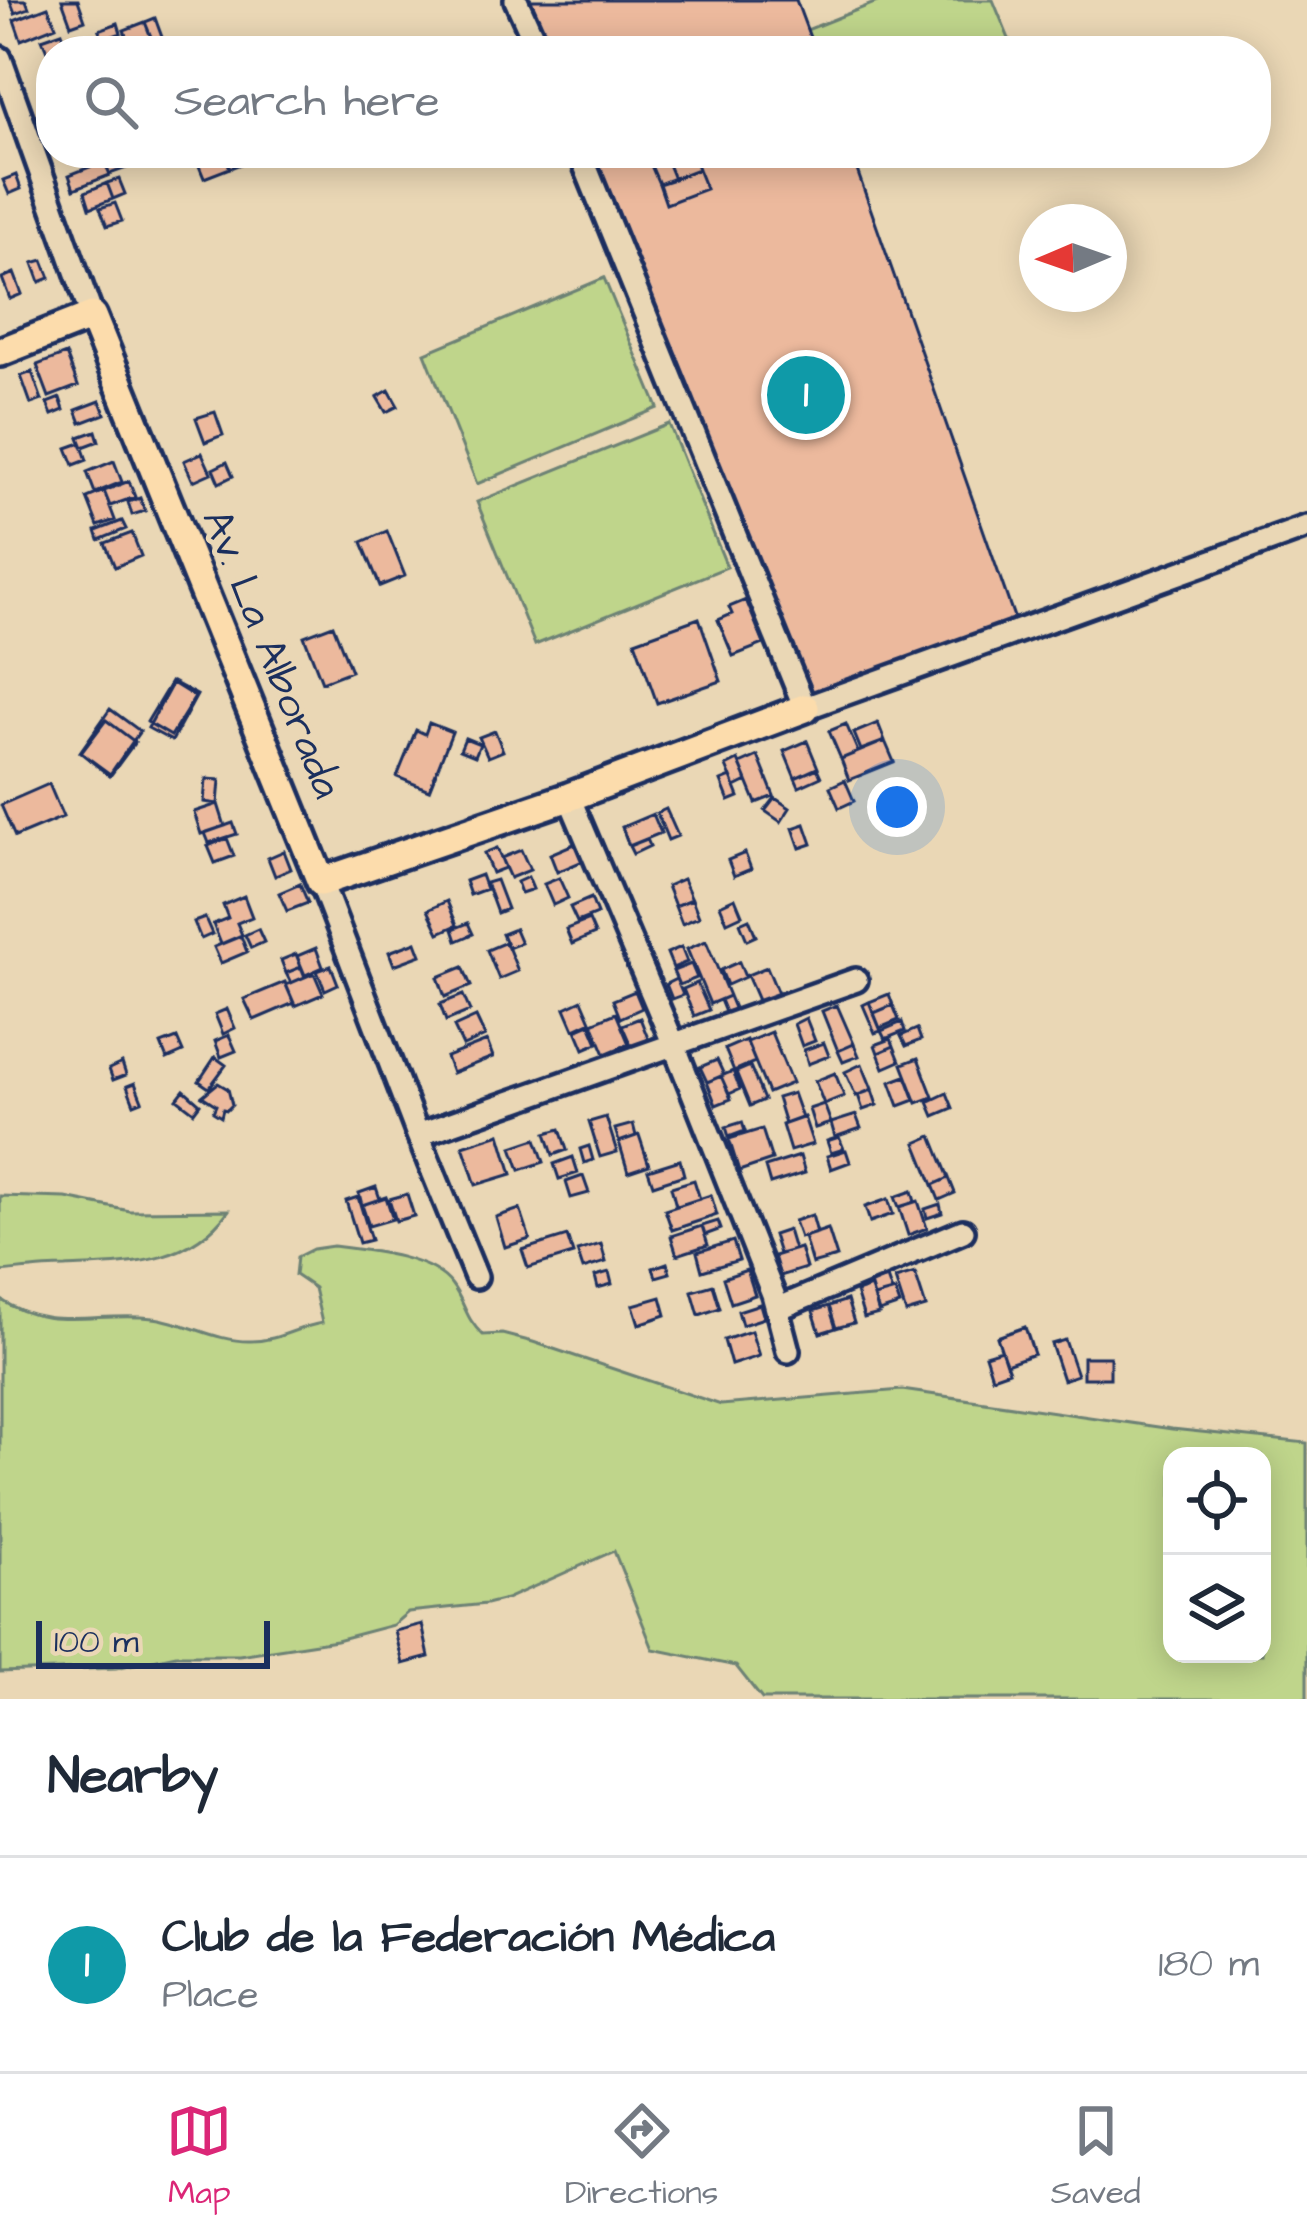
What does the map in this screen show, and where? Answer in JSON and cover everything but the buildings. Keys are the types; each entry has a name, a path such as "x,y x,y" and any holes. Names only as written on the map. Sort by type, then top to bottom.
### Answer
{"main road":[{"path":"0,352 92,316"},
{"name":"Av. La Alborada","path":"92,316 321,882"},
{"path":"321,882 569,797 806,708"}],"street":[{"path":"517,0 532,36"},
{"name":"Av. La Alborada","path":"0,58 36,159"},
{"name":"Av. La Alborada","path":"39,168 92,316"},
{"path":"586,168 806,708 1307,527"},
{"path":"569,797 674,1045 777,1309 788,1351"},
{"name":"Av. La Alborada","path":"321,882 476,1277"},
{"path":"418,1135 856,980"},
{"path":"777,1309 963,1231"}],"green space":[{"path":"882,0 993,0 1008,36 794,36"},
{"path":"604,278 658,408 477,484 425,353"},
{"path":"669,424 727,567 535,645 477,502"},
{"path":"0,1196 66,1198 130,1211 229,1210 195,1242 155,1258 0,1272"},
{"path":"333,1246 414,1261 452,1285 483,1335 502,1334 533,1342 721,1405 902,1390 1172,1429 1307,1443 1307,1699 762,1699 736,1666 653,1649 614,1551 506,1599 408,1612 393,1625 336,1640 239,1655 176,1655 116,1668 0,1672 0,1299 55,1318 153,1318 226,1338 261,1340 322,1323 314,1288 295,1275 297,1257"}],"place":[{"name":"Club de la Federación Médica","path":"806,395"}]}
